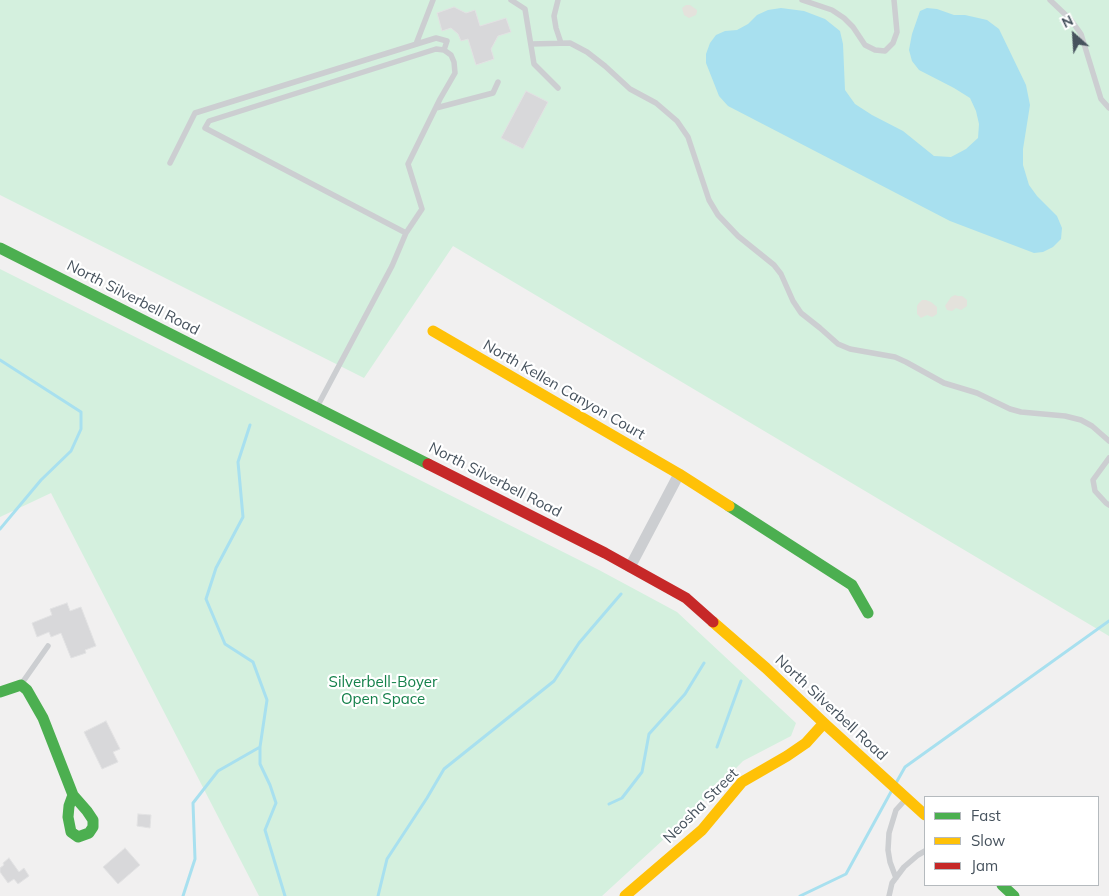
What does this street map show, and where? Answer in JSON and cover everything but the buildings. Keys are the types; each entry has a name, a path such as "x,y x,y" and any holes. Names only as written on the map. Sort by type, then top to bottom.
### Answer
{"main road":[{"name":"North Silverbell Road","path":"0,248 588,544 686,598 766,668 924,814"},
{"name":"North Kellen Canyon Court","path":"433,331 679,474 852,585 868,613"},
{"path":"0,692 21,685 27,690 43,718 73,795"},
{"name":"Neosha Street","path":"625,896 702,830 742,782 806,743 824,723"},
{"path":"1003,886 1014,896"}],"street":[{"path":"630,567 679,474"}],"lane":[{"path":"416,44 433,0"},
{"path":"512,0 525,9 534,64 558,88"},
{"path":"558,0 554,16 561,43"},
{"path":"802,0 832,10 853,27 865,45 875,50 884,51 894,43 897,32 894,0"},
{"path":"1050,0 1071,20 1081,34 1101,99 1109,108"},
{"path":"170,163 195,113 436,38 447,41 444,50"},
{"path":"531,44 570,42 587,52 630,89 656,103 677,121 688,137 709,200 718,215 738,236 774,265 781,274 793,301 801,313 838,344 850,349 894,357 944,383 977,393 1010,409 1021,412 1065,416 1081,420 1092,426 1109,441"},
{"path":"317,407 392,266 406,233 422,209 408,164 455,73 454,62 451,55 444,50 436,49 209,121 205,128 406,233"},
{"path":"436,108 494,93 498,82"},
{"path":"1109,458 1093,480 1095,491 1109,505"},
{"path":"21,685 48,646"},
{"path":"896,878 888,850 889,833 896,810 906,798"},
{"path":"889,896 892,883 904,867 924,852"}],"green space":[{"path":"0,0 1109,0 1109,636 453,246 364,378 0,195"},
{"name":"Silverbell-Boyer Open Space","path":"0,269 599,570 677,612 796,723 791,736 743,761 689,816 602,896 259,896 51,493 0,517"}],"sand":[{"path":"690,5 697,10 696,15 689,18 684,15 682,8"},
{"path":"955,295 962,296 967,300 967,306 961,310 956,308 952,311 947,310 945,306 951,297"},
{"path":"922,300 931,302 937,307 937,314 932,317 927,315 921,318 917,314 917,306"}],"water":[{"path":"781,8 804,11 825,19 840,31 843,44 845,90 855,104 903,131 934,156 951,157 966,149 978,138 979,124 970,98 919,70 912,61 909,50 920,11 927,8 937,9 954,15 965,15 987,20 999,29 1026,85 1030,105 1023,149 1023,165 1029,185 1057,216 1062,228 1061,239 1053,247 1043,252 1034,253 950,221 728,106 719,96 706,63 706,54 710,43 716,35 725,31 737,30 748,24 757,15 768,10"}],"waterway":[{"path":"0,360 81,412 81,429 71,451 41,480 0,529"},
{"path":"250,425 238,462 243,517 216,568 206,599 225,644 253,662 267,700 260,747 260,764 276,803 265,830 285,896"},
{"path":"378,896 387,859 444,769 554,681 579,643 621,594"},
{"path":"896,783 905,767 1109,621"},
{"path":"609,804 622,798 642,772 649,734 685,694 704,663"},
{"path":"717,747 741,681"},
{"path":"183,896 195,859 193,803 218,771 260,747"},
{"path":"800,896 846,874 892,790"}],"traffic: fast":[{"path":"0,248 428,464"},
{"path":"729,506 852,585 868,613"},
{"path":"0,692 21,685 27,690 43,718 73,795 93,820 93,827 89,833 78,837 71,832 68,817 73,795"},
{"path":"1003,886 1014,896"}],"traffic: slow":[{"path":"433,331 679,474 729,506"},
{"path":"713,622 766,668 924,814"},
{"path":"625,896 702,830 742,782 806,743 824,723"}],"traffic: jam":[{"path":"428,464 605,553 686,598 713,622"}]}
